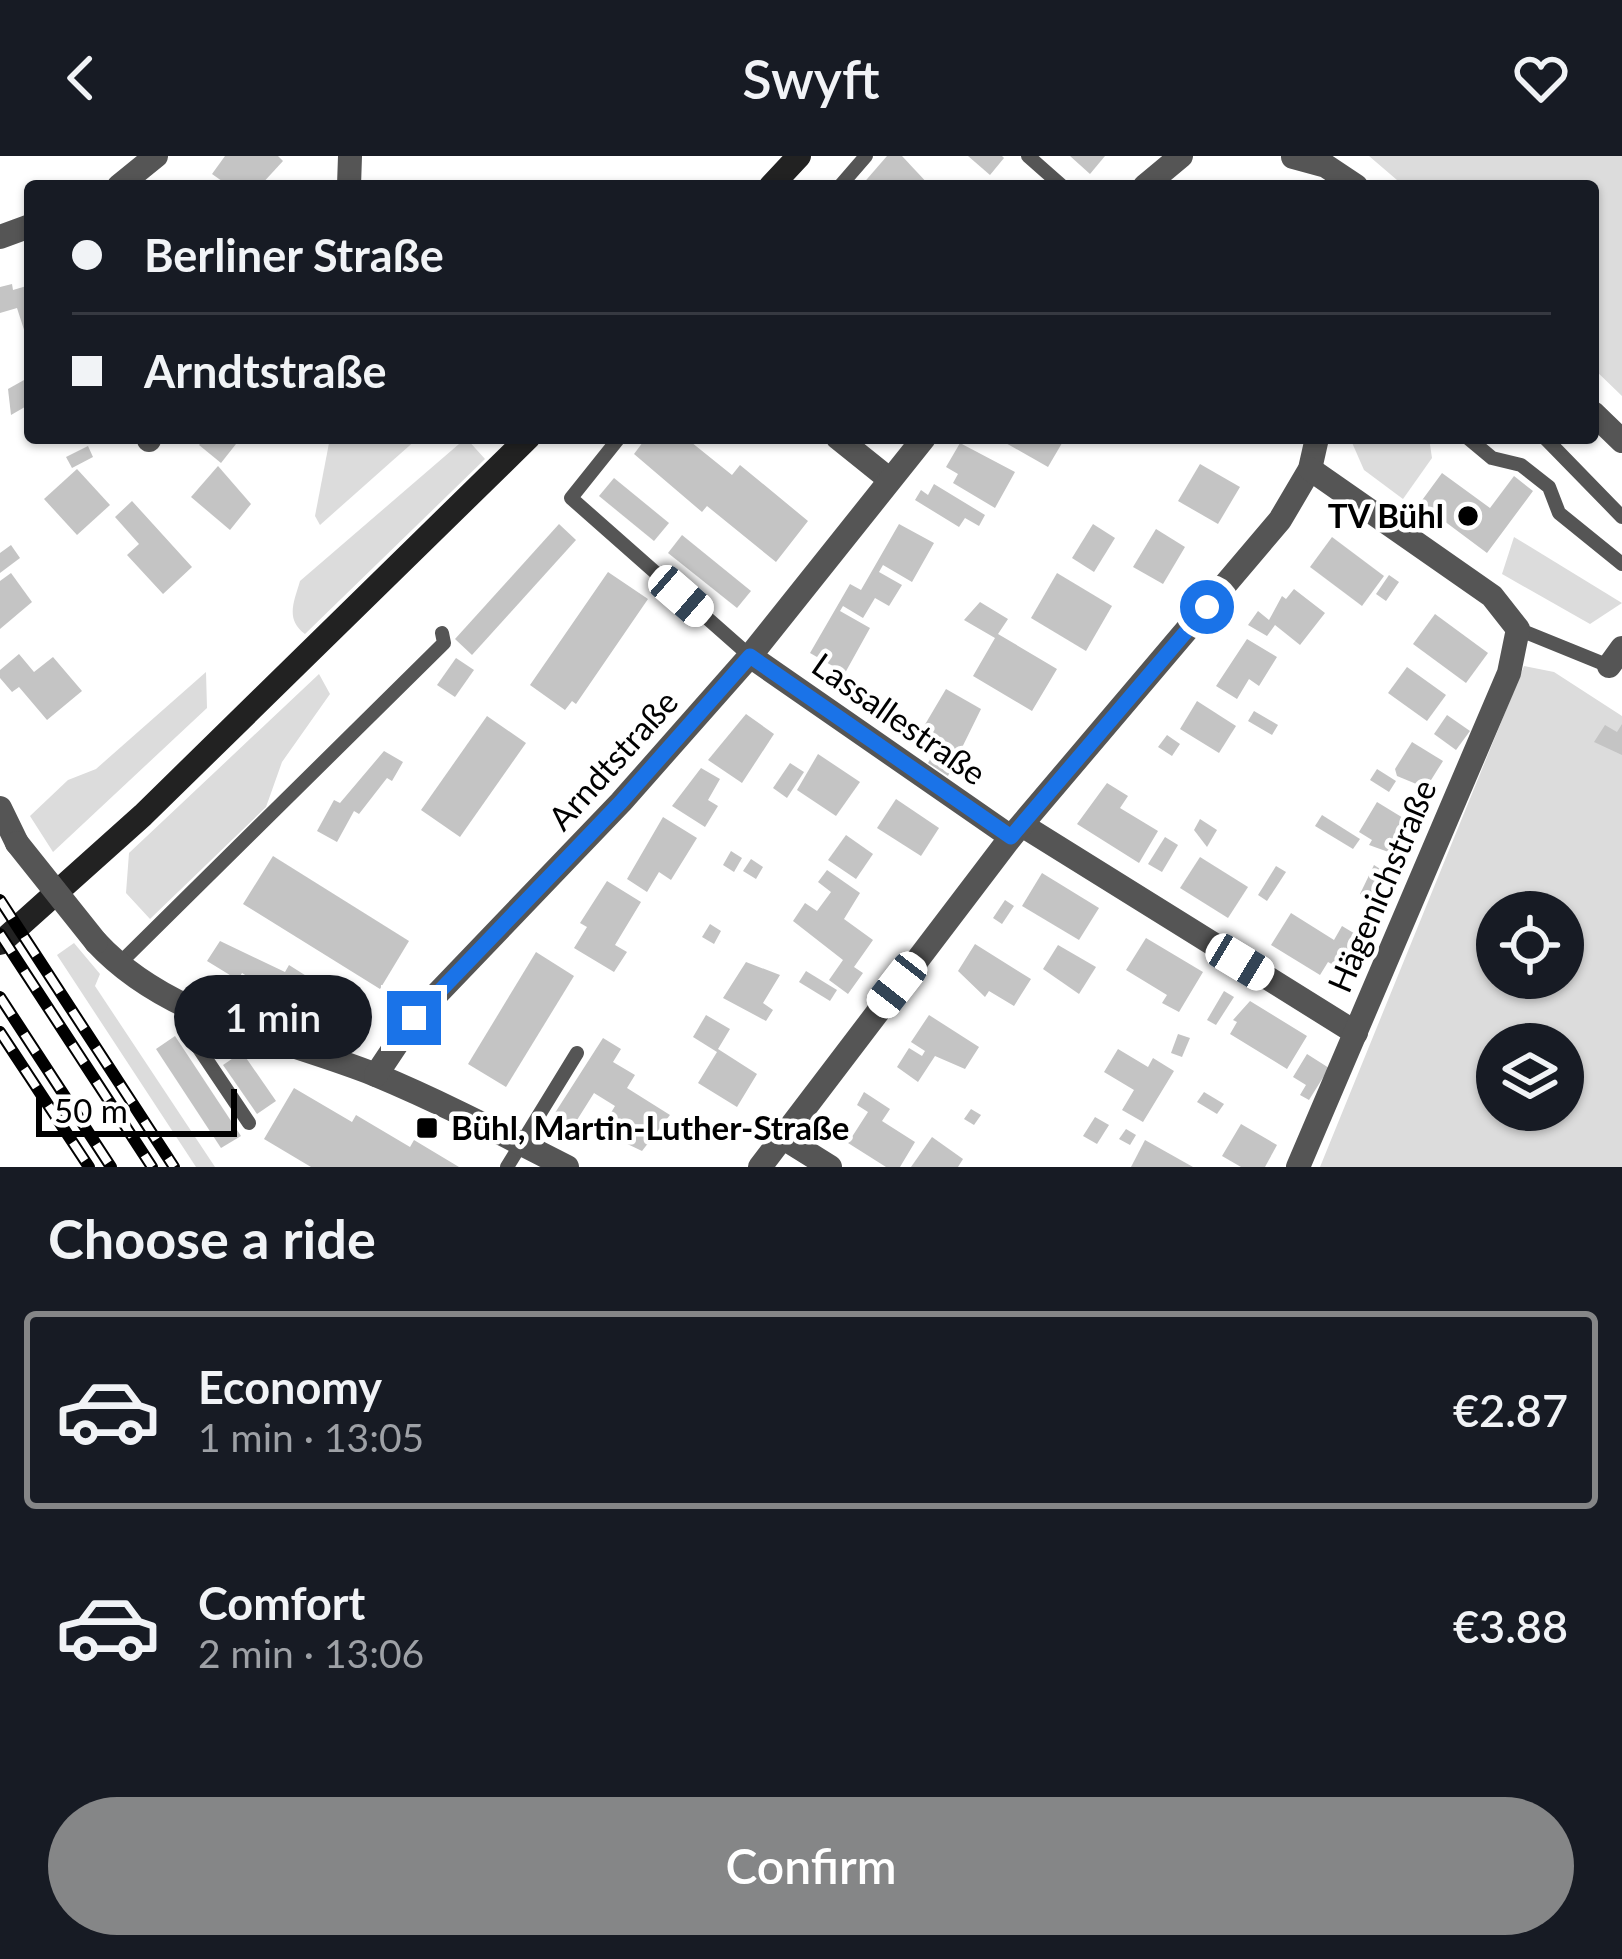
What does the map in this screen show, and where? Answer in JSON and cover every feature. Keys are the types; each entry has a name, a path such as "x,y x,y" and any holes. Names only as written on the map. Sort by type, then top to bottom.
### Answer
{"street":[{"path":"126,180 156,156"},
{"path":"777,180 800,156"},
{"path":"1152,180 1180,156"},
{"path":"1293,157 1326,166 1347,180"},
{"path":"1599,419 1622,441"},
{"path":"0,943 159,799 522,444"},
{"path":"845,444 889,479"},
{"name":"Arndtstraße","path":"376,1076 414,1018 621,802 750,656 919,444"},
{"path":"760,1167 1016,831 1280,520 1310,469 1316,444"},
{"path":"1310,469 1492,596 1518,629"},
{"name":"Hägenichstraße","path":"1298,1167 1509,673 1518,629"},
{"name":"Lassallestraße","path":"750,656 1016,831 1355,1033"},
{"path":"0,808 17,843 118,965 203,1014 376,1076 567,1167"},
{"path":"782,1137 830,1167"}],"lane":[{"path":"845,180 866,156"},
{"path":"1028,156 1055,180"},
{"path":"614,444 571,498 750,656"},
{"path":"1475,444 1492,458 1521,465 1549,488 1558,513 1619,555"},
{"path":"1551,444 1622,517"},
{"path":"1518,629 1616,657"},
{"path":"118,965 392,697 444,643 442,633"},
{"path":"203,1014 193,1038 249,1123"},
{"path":"507,1167 577,1054"}],"shaded area":[{"path":"1369,156 1622,156 1622,396 1599,374 1599,180 1397,180"},
{"path":"329,444 411,444 320,525 315,516"},
{"path":"459,444 471,444 485,459 305,634 293,616 300,581"},
{"path":"1353,444 1430,444 1432,458 1403,499 1364,470"},
{"path":"1514,537 1622,603 1590,624 1502,574"},
{"path":"1524,666 1554,672 1622,716 1622,1167 1320,1167"},
{"path":"206,672 207,708 53,852 30,816 68,780 96,769"},
{"path":"319,674 330,694 282,762 266,807 150,919 126,893 129,853"},
{"path":"74,943 100,974 95,986 215,1167 196,1167 57,955"}],"building":[{"path":"225,156 278,156 283,161 266,180 220,180 212,174"},
{"path":"887,156 902,156 924,180 866,180"},
{"path":"968,156 1002,156 1004,158 990,175"},
{"path":"1070,156 1105,156 1090,174"},
{"path":"0,287 24,287 24,330 17,308 0,313"},
{"path":"24,380 24,407 11,415 8,389"},
{"path":"200,444 236,444 221,463"},
{"path":"642,444 693,444 732,475 740,465 808,521 776,562 707,506 702,512 634,454"},
{"path":"962,444 1015,472 995,508 953,483 958,474 946,467"},
{"path":"1008,444 1061,444 1048,467"},
{"path":"88,446 93,457 72,468 66,457"},
{"path":"1200,464 1240,487 1218,524 1178,501"},
{"path":"218,466 251,504 230,530 191,497"},
{"path":"77,469 110,505 77,535 44,499"},
{"name":"TV Bühl","path":"1442,473 1490,508 1514,476 1533,491 1487,553 1420,503"},
{"path":"614,478 669,523 654,541 599,496"},
{"path":"934,484 985,515 979,526 965,518 959,527 915,500 921,490 928,495"},
{"path":"132,501 192,567 163,594 127,555 139,544 115,517"},
{"path":"559,524 576,540 472,655 455,639"},
{"path":"899,524 934,543 912,582 883,565 879,572 902,585 889,606 875,598 863,618 843,606 840,611 870,628 845,673 810,653 850,584 861,590"},
{"path":"1093,524 1115,538 1094,572 1072,558"},
{"path":"1156,529 1185,547 1163,584 1133,567"},
{"path":"682,535 751,591 737,608 668,553"},
{"path":"1332,537 1384,576 1362,606 1310,567"},
{"path":"11,545 20,558 0,573 0,553"},
{"path":"608,572 648,599 576,704 572,701 565,710 530,685"},
{"path":"11,573 32,602 0,629 0,581"},
{"path":"1057,573 1112,606 1086,651 1031,618"},
{"path":"1389,575 1399,582 1386,601 1376,594"},
{"path":"1294,589 1325,613 1300,645 1275,625 1267,636 1248,625 1258,611 1269,620 1282,596 1286,599"},
{"path":"980,602 1008,619 998,634 1057,669 1032,711 973,676 995,638 964,620"},
{"path":"1435,614 1488,653 1466,683 1413,644"},
{"path":"1247,639 1277,657 1259,686 1249,679 1237,699 1216,686"},
{"path":"19,654 34,672 53,657 82,691 47,720 19,687 12,692 0,678 0,670"},
{"path":"456,658 474,670 455,697 437,685"},
{"path":"1407,667 1446,695 1427,721 1388,693"},
{"path":"946,689 981,709 948,776 928,763 939,744 920,733"},
{"path":"1197,701 1236,726 1219,753 1180,729"},
{"path":"1254,711 1278,725 1272,735 1248,721"},
{"path":"746,714 774,734 742,783 708,760"},
{"path":"1447,715 1470,731 1456,750 1434,734"},
{"path":"487,716 526,743 460,837 421,810"},
{"path":"1622,724 1622,755 1594,742 1605,725 1617,732"},
{"path":"1167,735 1180,744 1172,756 1158,747"},
{"path":"1412,742 1443,761 1426,788 1397,776 1395,769"},
{"path":"384,751 403,762 392,781 387,778 359,814 354,811 337,842 317,831 334,800 340,803"},
{"path":"818,754 860,782 836,816 797,790"},
{"path":"790,763 804,772 787,798 773,788"},
{"path":"701,768 720,779 708,800 718,806 705,827 672,806"},
{"path":"1377,769 1396,781 1389,792 1370,780"},
{"path":"1107,783 1128,796 1120,808 1158,831 1139,863 1077,824"},
{"path":"896,799 939,828 921,856 877,828"},
{"path":"1377,802 1413,824 1394,854 1369,845 1372,840 1359,832"},
{"path":"1322,815 1360,839 1353,849 1315,826"},
{"path":"663,817 697,838 671,880 659,872 647,892 627,879"},
{"path":"1200,819 1217,830 1207,847 1194,830"},
{"path":"846,835 873,854 856,879 828,860"},
{"path":"1165,837 1178,845 1162,872 1148,864"},
{"path":"731,851 742,858 734,872 723,865"},
{"path":"273,856 409,941 380,989 243,904"},
{"path":"1200,857 1248,887 1228,918 1180,888"},
{"path":"751,859 763,867 756,879 743,871"},
{"path":"1374,865 1388,874 1372,901 1360,894"},
{"path":"1276,866 1286,872 1267,901 1258,895"},
{"path":"827,870 860,893 844,919 873,940 854,967 863,973 848,994 829,980 843,960 793,921 805,903 817,911 831,892 818,882"},
{"path":"1042,873 1099,908 1079,940 1022,906"},
{"path":"607,881 641,902 615,945 627,952 614,972 574,948 587,927 580,923"},
{"path":"1005,900 1014,906 1002,924 993,918"},
{"path":"1291,913 1334,940 1342,926 1362,938 1342,970 1328,962 1320,975 1271,945"},
{"path":"710,924 721,931 714,944 702,937"},
{"path":"1146,938 1203,972 1179,1012 1162,1003 1167,995 1126,970"},
{"path":"220,941 285,972 289,965 319,984 307,1004 276,985 272,992 242,973 238,980 207,961"},
{"path":"975,944 1031,979 1014,1006 989,991 985,997 958,971"},
{"path":"1058,945 1096,967 1079,994 1043,969"},
{"path":"536,952 574,976 506,1087 468,1064"},
{"path":"746,962 780,975 763,1003 773,1010 766,1021 723,998"},
{"path":"806,971 837,990 830,1001 799,982"},
{"path":"1224,991 1234,997 1216,1025 1207,1020"},
{"path":"1250,1001 1307,1036 1287,1069 1230,1034 1237,1022 1233,1020"},
{"path":"706,1015 730,1029 718,1049 757,1074 737,1107 698,1083 717,1052 693,1037"},
{"path":"929,1015 979,1047 965,1069 935,1056 918,1082 897,1067 909,1048 922,1056 925,1051 911,1042"},
{"path":"1178,1034 1190,1038 1182,1057 1171,1053"},
{"path":"175,1036 241,1136 221,1148 156,1049"},
{"path":"603,1038 621,1049 613,1062 635,1075 627,1088 670,1115 642,1151 600,1131 615,1106 594,1093 572,1128 553,1116"},
{"path":"1118,1049 1148,1067 1153,1058 1174,1071 1143,1122 1122,1110 1134,1090 1104,1072"},
{"path":"242,1052 276,1101 257,1114 223,1065"},
{"path":"1307,1054 1329,1068 1309,1100 1300,1095 1306,1085 1293,1077"},
{"path":"294,1088 352,1122 356,1115 410,1147 414,1140 459,1167 311,1167 264,1139"},
{"path":"864,1092 890,1109 882,1121 915,1142 900,1167 886,1167 848,1143 868,1112 857,1105"},
{"path":"1204,1092 1224,1104 1217,1114 1197,1102"},
{"path":"971,1109 981,1115 974,1125 964,1119"},
{"path":"1095,1117 1109,1125 1097,1144 1083,1136"},
{"path":"1241,1124 1277,1145 1265,1167 1241,1167 1222,1156"},
{"path":"1126,1129 1136,1135 1130,1145 1119,1139"},
{"path":"932,1137 963,1159 958,1167 911,1167"},
{"path":"1145,1140 1193,1167 1131,1167"}],"railway":[{"path":"0,900 174,1167"},
{"path":"0,934 152,1167"},
{"path":"0,997 111,1167"},
{"path":"0,1032 89,1167"}],"place":[{"name":"TV Bühl","path":"1468,516"},
{"name":"Bühl, Martin-Luther-Straße","path":"427,1128"}],"route":[{"path":"414,1018 621,802 750,656 1011,837 1207,607"}]}
